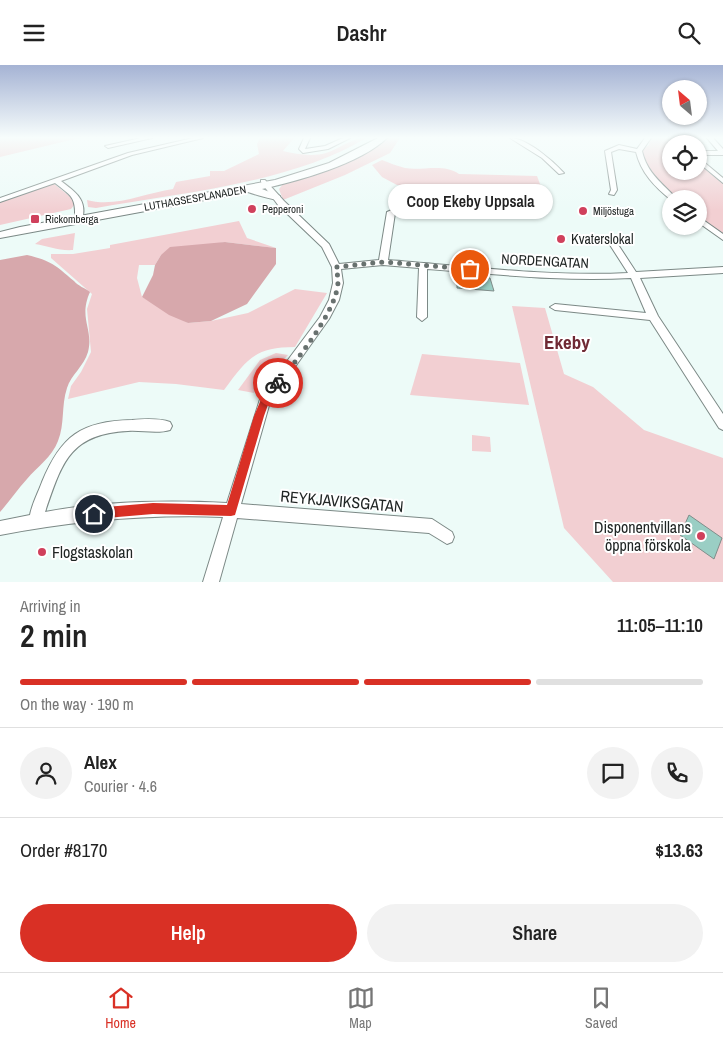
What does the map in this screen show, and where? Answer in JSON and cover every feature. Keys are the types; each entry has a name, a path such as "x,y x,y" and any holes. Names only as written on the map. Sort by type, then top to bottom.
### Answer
{"main road":[{"name":"LUTHAGSESPLANADEN","path":"0,235 79,216 190,200 265,183 326,162"},
{"name":"LUTHAGSESPLANADEN","path":"0,230 287,179 339,162"},
{"path":"190,200 259,190 276,198 276,188 287,179"}],"street":[{"path":"0,200 107,162"},
{"path":"549,162 561,173"},
{"path":"610,162 614,190 612,194"},
{"path":"642,162 648,173 665,190"},
{"path":"707,167 723,181"},
{"path":"56,180 78,197 79,216"},
{"path":"210,582 265,400 324,319 337,290 338,283 336,267 326,246 276,198 265,183"},
{"path":"383,262 391,212 399,209 426,210"},
{"path":"707,225 723,238"},
{"path":"614,245 635,276 646,297 653,317 723,423"},
{"name":"NORDENGATAN","path":"336,267 383,262 555,276 635,276 723,269"},
{"path":"422,317 423,266"},
{"path":"555,307 653,317"},
{"path":"37,514 55,467 66,449 77,438 93,431 120,426 166,426"},
{"name":"REYKJAVIKSGATAN","path":"0,528 43,520 153,509 248,510 432,526 447,537"}],"shaded area":[{"path":"242,162 314,162 270,176 235,184 96,208 88,207 87,200 108,202 130,199 173,189 176,182 210,176 210,171 224,171"},
{"path":"340,162 371,162 283,200 279,189 284,183"},
{"path":"378,162 388,162 405,168 440,168 459,174 537,176 543,192 397,185 382,177 372,165"},
{"path":"646,162 662,162 662,180 707,180 707,171 723,184 723,235 707,222 707,190 665,190 655,178"},
{"path":"53,183 73,199 75,204 71,209 0,225 0,201"},
{"path":"239,221 247,238 276,248 225,242 161,255 155,265 139,265 137,278 142,297 188,323 211,321 248,313 295,289 327,293 295,347 270,349 261,352 239,370 224,390 139,382 68,399 71,386 81,372 91,352 87,309 92,294 51,258 51,254 73,254 110,248 110,245"},
{"path":"75,233 73,250 35,244 42,239"},
{"path":"225,242 276,248 276,264 247,304 211,321 188,323 169,315 142,297 153,275 155,265 161,255 170,247"},
{"path":"27,255 53,264 90,292 85,310 89,344 86,357 67,388 62,428 55,447 0,512 0,260"},
{"path":"512,306 545,308 564,374 593,387 644,430 723,458 723,582 613,582 564,528"},
{"path":"276,353 288,355 254,393 238,390 260,360"},
{"path":"422,354 520,363 529,405 410,395"},
{"path":"472,435 490,437 491,452 472,451"}],"building":[{"path":"424,190 431,192 429,194 451,198 442,208 420,205 424,201 415,199"},
{"path":"457,275 490,278 494,291 457,288"},
{"name":"Disponentvillans öppna förskola","path":"689,515 722,538 714,559 680,535"}],"way so far":[{"path":"278,383 324,319 334,300 338,283 336,267 383,262 470,269"}],"place":[{"name":"Pepperoni","path":"252,209"},
{"name":"Miljöstuga","path":"583,211"},
{"name":"Rickomberga","path":"35,219"},
{"name":"Kvaterslokal","path":"561,239"},
{"name":"Coop Ekeby Uppsala","path":"470,269"},
{"name":"Disponentvillans öppna förskola","path":"701,536"},
{"name":"Flogstaskolan","path":"42,552"}],"district":[{"name":"Ekeby","path":"567,342"}],"route":[{"path":"94,514 153,509 216,509 231,511 259,416 265,400 278,383"}]}
